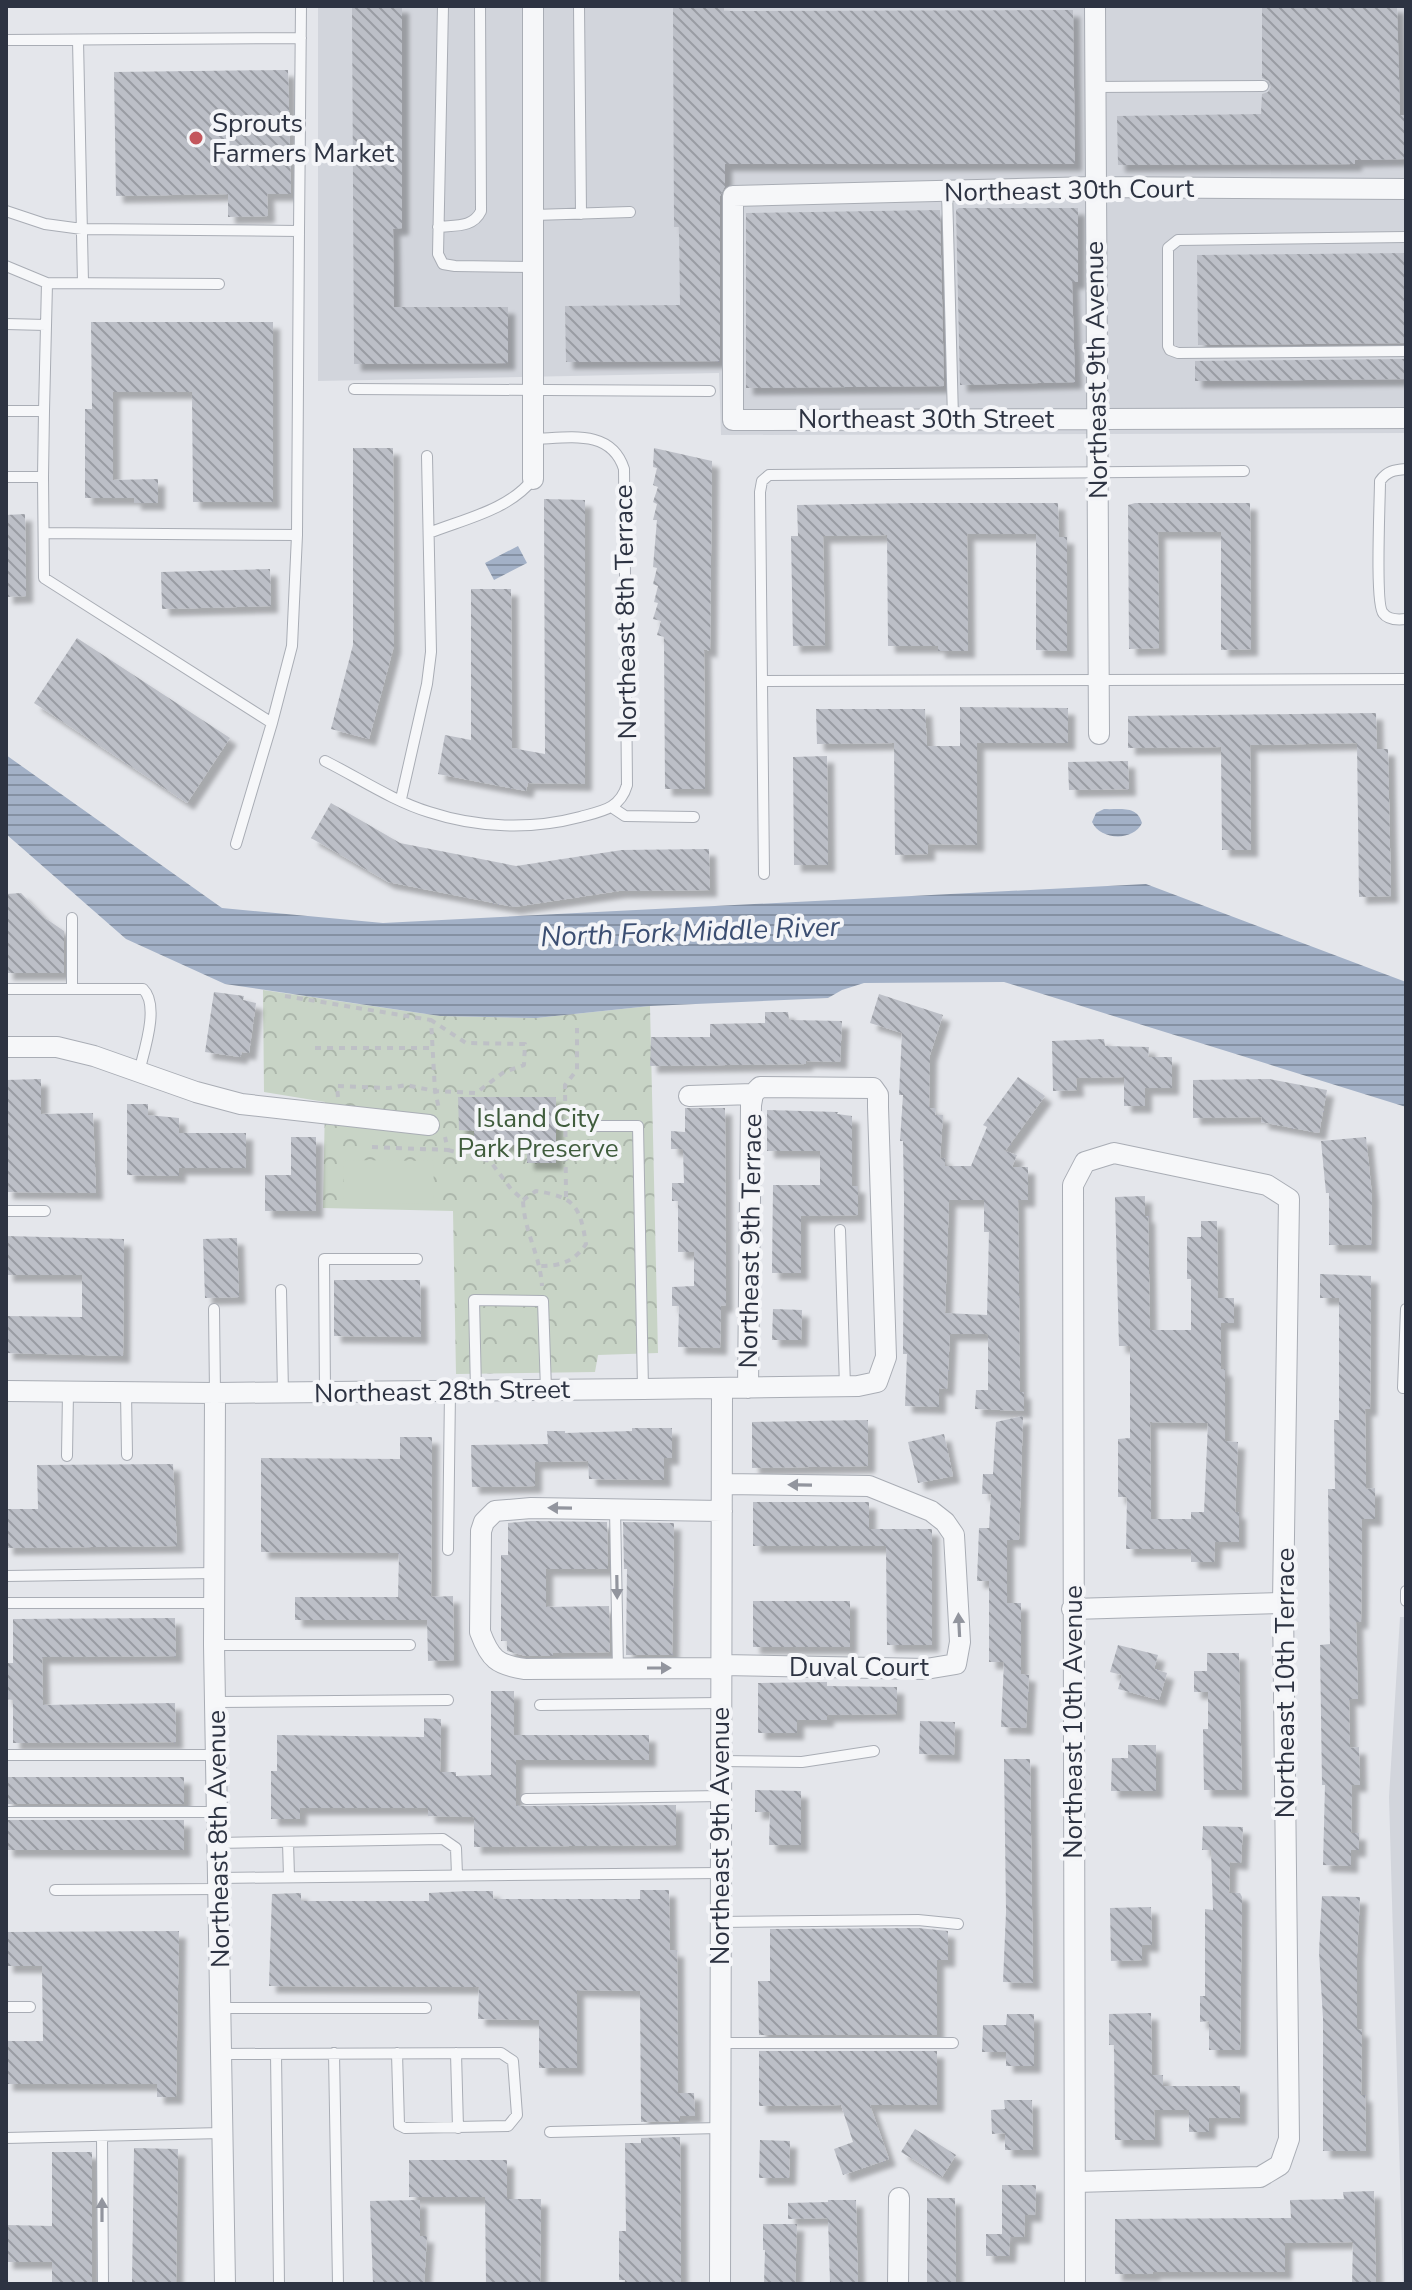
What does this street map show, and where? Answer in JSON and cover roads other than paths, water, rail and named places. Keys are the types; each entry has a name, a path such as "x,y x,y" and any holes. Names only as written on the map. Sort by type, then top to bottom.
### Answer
{"street":[{"path":"533,6 533,479"},
{"name":"Northeast 9th Avenue","path":"1095,6 1099,734"},
{"name":"Northeast 30th Court","path":"733,420 733,196 1094,187 1406,189"},
{"name":"Northeast 30th Street","path":"733,420 1406,418"},
{"path":"6,1047 57,1047 241,1104 429,1125"},
{"name":"Northeast 9th Terrace","path":"748,1388 751,1105 753,1094 760,1087 862,1087 873,1088 878,1095 886,1357 877,1382"},
{"name":"Northeast 9th Terrace","path":"689,1096 753,1094"},
{"name":"Northeast 10th Avenue","path":"1075,2284 1073,1185 1085,1162 1114,1153 1267,1185 1289,1199"},
{"name":"Northeast 10th Terrace","path":"1075,2182 1260,2177 1280,2165 1289,2139 1283,1603 1289,1199"},
{"name":"Northeast 28th Street","path":"6,1391 283,1393 748,1388 845,1386 877,1382"},
{"name":"Northeast 9th Avenue","path":"720,2284 722,1388"},
{"name":"Northeast 8th Avenue","path":"215,1393 214,1645 225,2284"},
{"name":"Duval Court","path":"722,1484 869,1486 931,1511 945,1522 954,1535 960,1642 956,1664 926,1669 722,1666"},
{"path":"722,1511 510,1508 495,1511 484,1522 481,1531 480,1632 486,1647 503,1666 525,1669 722,1666"},
{"path":"1072,1609 1283,1603"},
{"path":"898,2284 899,2198"}],"lane":[{"path":"236,844 292,646 297,535 301,6"},
{"path":"443,6 438,254 443,264 535,267"},
{"path":"438,227 468,224 477,219 481,211 480,6"},
{"path":"579,6 581,214"},
{"path":"6,40 301,38"},
{"path":"78,40 83,283"},
{"path":"1095,87 1263,86"},
{"path":"947,191 953,418"},
{"path":"6,211 45,224 82,229 299,231"},
{"path":"534,215 630,212"},
{"path":"1406,237 1178,240 1168,248 1168,346 1178,353 1406,351"},
{"path":"6,266 47,283 219,284"},
{"path":"47,283 44,578 272,723"},
{"path":"6,324 46,325"},
{"path":"354,389 710,391"},
{"path":"6,411 44,411"},
{"name":"Northeast 8th Terrace","path":"533,439 576,438 606,443 620,456 624,469 627,785 613,808"},
{"path":"401,799 421,717 430,663 427,456"},
{"path":"1406,469 1385,474 1380,481 1379,563 1380,609 1385,616 1394,620 1406,619"},
{"path":"764,874 760,492 762,481 769,475 1244,471"},
{"path":"6,477 43,477"},
{"path":"429,533 509,501 523,493 533,479"},
{"path":"44,533 297,535"},
{"path":"762,681 1406,679"},
{"path":"325,761 429,812 507,827 555,824 613,808 625,816 694,817"},
{"path":"72,918 72,988"},
{"path":"6,989 143,989 150,1001 149,1027 139,1072"},
{"path":"592,1126 638,1126 643,1389"},
{"path":"6,1211 45,1211"},
{"path":"840,1230 845,1386"},
{"path":"325,1392 324,1259 417,1259"},
{"path":"281,1290 283,1393"},
{"path":"476,1391 474,1300 543,1301 546,1390"},
{"path":"214,1309 215,1393"},
{"path":"1406,1309 1403,1388 1406,1388"},
{"path":"448,1550 450,1391"},
{"path":"67,1456 68,1392"},
{"path":"126,1392 127,1455"},
{"path":"615,1509 618,1669"},
{"path":"6,1576 214,1573"},
{"path":"1406,1591 1406,1601"},
{"path":"6,1603 214,1603"},
{"path":"214,1645 410,1645"},
{"path":"216,1702 448,1700"},
{"path":"540,1705 721,1703"},
{"path":"721,1761 802,1762 874,1751"},
{"path":"6,1755 217,1755"},
{"path":"526,1799 721,1796"},
{"path":"6,1812 217,1812"},
{"path":"217,1843 443,1839 456,1848 457,1875"},
{"path":"288,1842 289,1877"},
{"path":"55,1890 218,1884 271,1877 720,1873"},
{"path":"719,1922 918,1920 958,1924"},
{"path":"6,2007 30,2007"},
{"path":"220,2008 426,2008"},
{"path":"719,2043 953,2043"},
{"path":"221,2054 334,2053 397,2053 501,2053 513,2061 517,2115 508,2126 405,2128 399,2125 397,2053"},
{"path":"334,2053 338,2284"},
{"path":"456,2053 458,2128"},
{"path":"276,2054 279,2284"},
{"path":"550,2132 719,2128"},
{"path":"6,2138 222,2133"},
{"path":"102,2136 103,2284"}],"water":[{"path":"518,546 527,563 494,580 485,563"},
{"name":"North Fork Middle River","path":"6,755 222,908 383,923 1146,884 1406,982 1406,1107 1004,982 864,983 828,998 650,1006 536,1018 440,1016 225,984 126,939 6,834"},
{"path":"1104,809 1132,811 1142,823 1138,829 1124,836 1109,835 1092,822 1096,813"}],"place":[{"name":"Sprouts Farmers Market","path":"196,138"}],"park label":[{"name":"Island City Park Preserve","path":"538,1133"}]}
